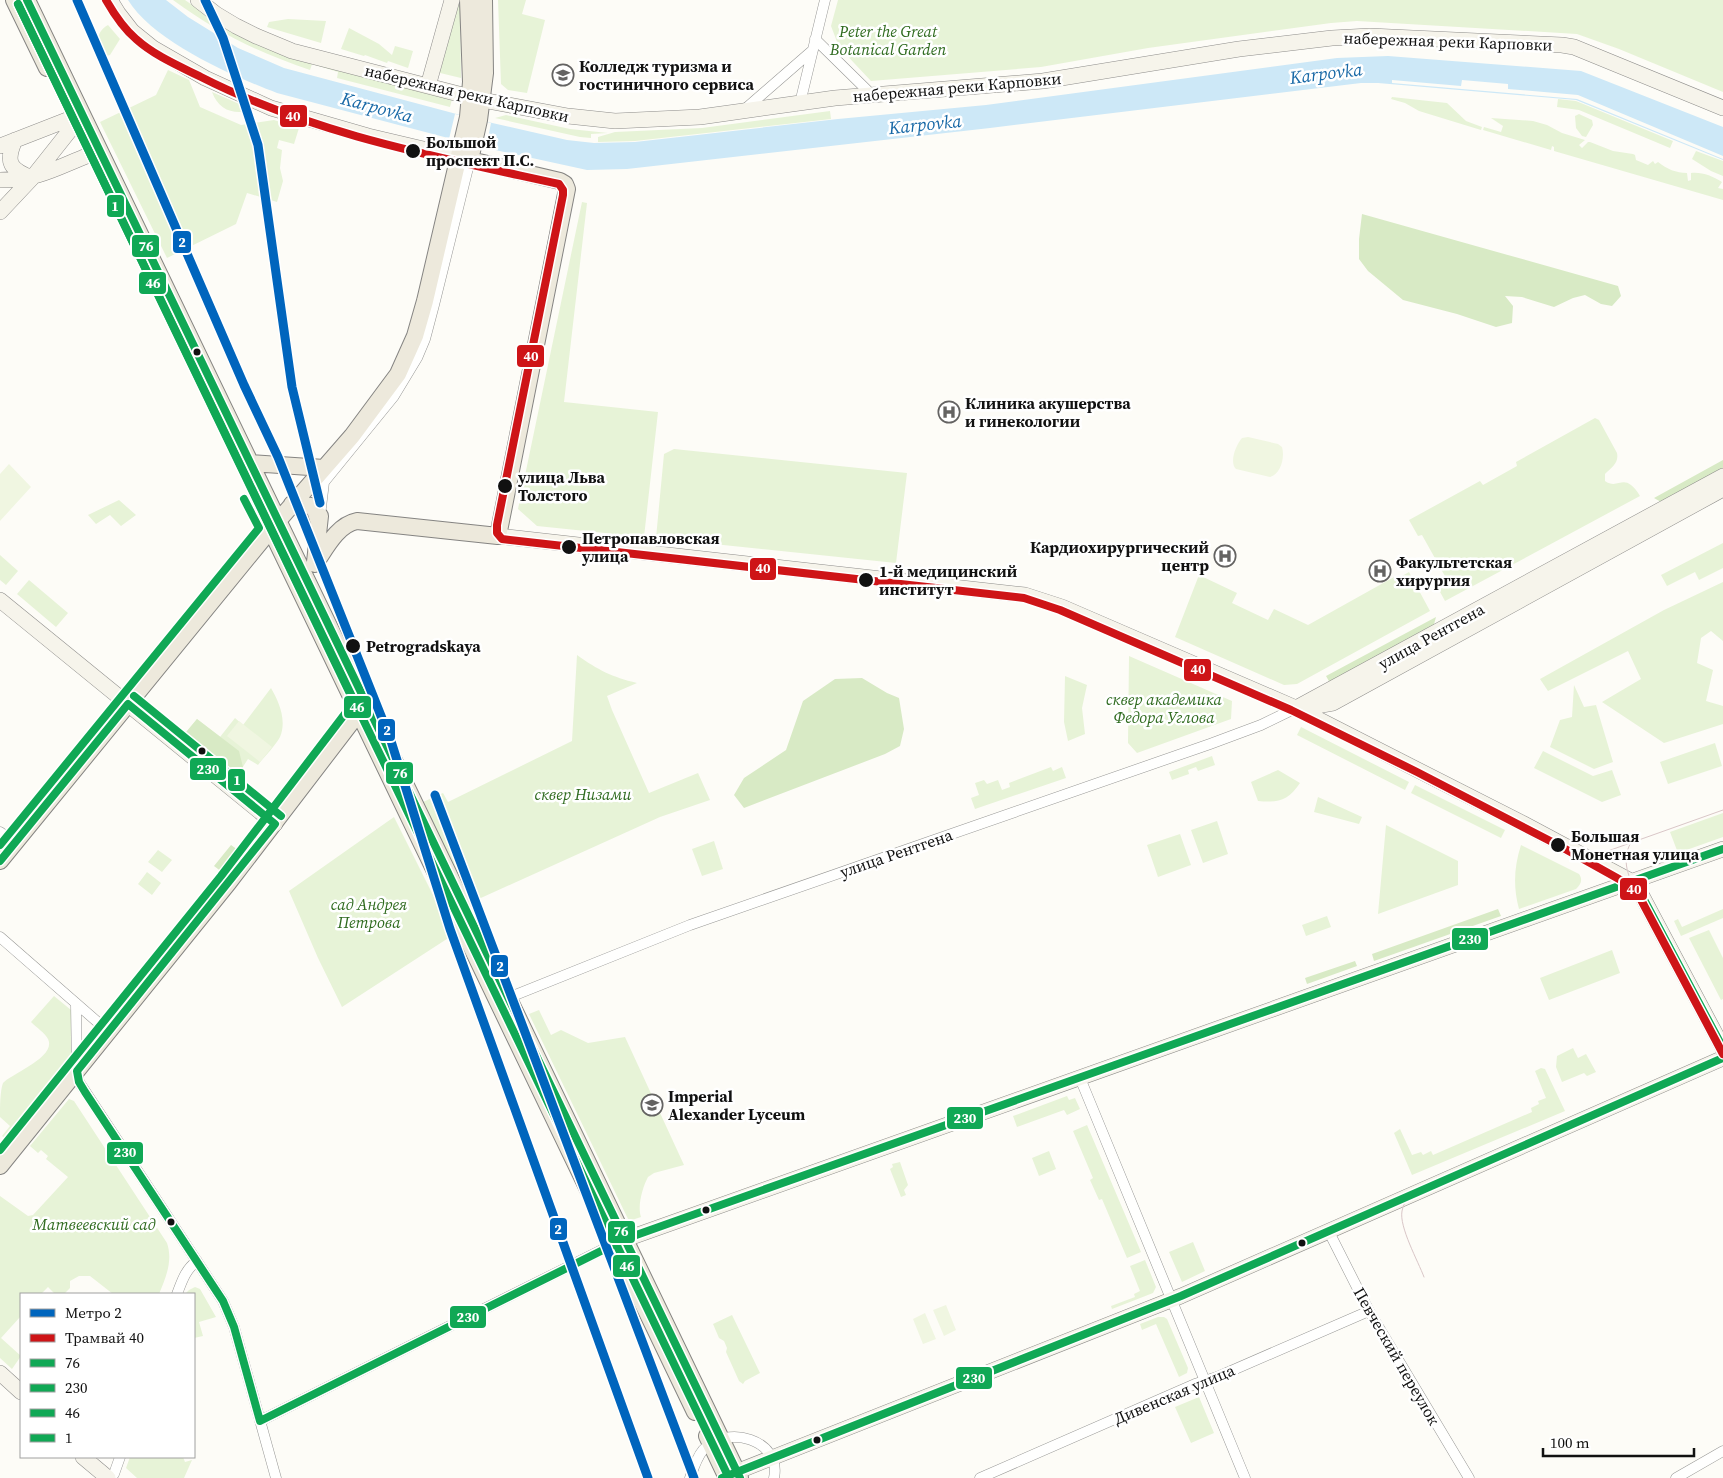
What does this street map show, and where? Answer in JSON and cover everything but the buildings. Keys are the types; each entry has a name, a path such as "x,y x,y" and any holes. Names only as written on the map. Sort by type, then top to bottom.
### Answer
{"main road":[{"path":"14,0 250,463 274,525 312,590 362,708"},
{"path":"27,0 89,155 274,525 716,1442 730,1476"},
{"path":"468,0 476,98"},
{"path":"0,861 274,525 352,436 398,374 408,354 425,302 466,152 486,58 484,0"},
{"path":"315,564 340,529 357,521 498,536 567,189 565,184 560,181 466,152"},
{"path":"250,463 324,468"},
{"path":"292,504 311,506 319,519 312,590"},
{"path":"3,1156 109,1032 275,824 362,708"}],"street":[{"path":"110,0 132,31 153,48 205,78 271,108 351,131 466,152 434,305 425,339 411,370 394,396 324,482 319,519"},
{"name":"набережная реки Карповки","path":"198,0 229,22 274,44 292,50 476,98 568,116 607,121 674,119 742,112 835,98 1043,81 1239,49 1332,38 1370,36 1574,47 1723,108"},
{"path":"428,86 452,0"},
{"path":"800,104 825,0"},
{"path":"815,39 872,95"},
{"path":"742,112 813,50"},
{"path":"0,146 76,119"},
{"path":"0,212 32,178 76,119"},
{"path":"15,140 10,158 12,166 17,172 32,178"},
{"path":"0,180 32,178 89,155"},
{"name":"улица Рентгена","path":"503,1000 690,925 1261,725 1409,648 1723,476"},
{"name":"улица Рентгена","path":"1296,708 1304,709 1333,703 1723,490"},
{"path":"498,536 1025,595 1062,607 1296,708 1524,824 1631,882 1642,894 1723,1048"},
{"path":"0,600 275,824"},
{"path":"0,832 14,844"},
{"path":"260,1421 619,1241 1723,849"},
{"path":"0,937 109,1032"},
{"path":"76,1004 77,1071 79,1082 223,1301 229,1313 276,1478"},
{"path":"730,1476 772,1457 1171,1300 1723,1058"},
{"path":"1080,1078 1245,1478"},
{"name":"Певческий переулок","path":"1329,1232 1369,1311 1469,1478"},
{"path":"178,1293 185,1273 197,1261"},
{"name":"Дивенская улица","path":"980,1478 1369,1311"},
{"path":"0,1373 20,1391"},
{"path":"0,1384 20,1401"},
{"path":"690,1478 700,1454 716,1442 729,1436 738,1436 760,1444 772,1457 775,1466 774,1478"},
{"path":"1676,1478 1723,1451"},
{"path":"85,1458 114,1477"},
{"path":"96,1458 114,1477"},
{"path":"114,1477 120,1458"}],"green space":[{"path":"173,0 185,0 243,38 288,56 452,99 450,107 337,78 338,72 312,64 310,70 291,63 238,41"},
{"path":"498,0 526,0 522,14 545,20 527,93 508,90 501,84"},
{"name":"Peter the Great Botanical Garden","path":"838,0 1723,0 1723,92 1619,49 1577,34 1357,21 1148,48 1041,67 871,81 839,47 831,26"},
{"path":"458,4 460,6 461,78 436,72"},
{"path":"288,19 326,21 321,43 267,27 269,22"},
{"path":"108,25 120,39 110,55 104,57 99,49 98,40 101,32"},
{"path":"349,28 379,44 392,55 395,46 413,51 408,68 341,49"},
{"path":"168,70 189,80 200,107 241,125 274,120 299,128 294,144 279,140 277,148 282,150 280,168 283,181 277,202 247,193 236,224 167,258 100,122 156,95"},
{"path":"212,92 253,110 234,112 228,110 219,104"},
{"path":"1392,97 1447,103 1466,121 1482,127 1481,130 1419,111 1405,103 1391,99"},
{"path":"1558,99 1576,101 1673,141 1670,148 1579,110 1557,107"},
{"path":"830,111 831,119 635,141 598,142 598,137 615,132 702,128"},
{"path":"1579,114 1592,120 1593,125 1586,137 1582,136 1576,128 1575,116"},
{"path":"506,115 570,129 608,133 591,134 591,138 580,137 495,118"},
{"path":"1491,118 1533,121 1547,125 1562,133 1585,140 1579,145 1582,148 1590,142 1613,151 1633,154 1636,160 1648,165 1653,161 1655,164 1658,162 1672,170 1687,173 1688,181 1691,180 1691,173 1707,175 1722,182 1718,188 1723,189 1723,200 1554,151 1552,146 1551,150 1483,130 1484,127 1501,132 1503,126"},
{"path":"1696,151 1723,161 1723,176 1692,159"},
{"path":"582,202 587,203 564,402 658,412 644,537 537,526 518,509"},
{"path":"1362,214 1618,286 1621,296 1612,306 1601,304 1585,295 1573,298 1554,307 1522,297 1505,296 1513,306 1512,323 1496,327 1457,314 1403,300 1368,271 1359,259"},
{"path":"1595,418 1599,420 1617,453 1616,462 1605,474 1605,481 1614,484 1626,482 1640,496 1445,601 1439,590 1446,578 1422,535 1418,536 1409,520 1480,481 1483,485 1517,466 1516,462"},
{"path":"1248,437 1278,444 1282,447 1281,465 1274,475 1270,477 1236,469 1233,458 1236,449 1242,438"},
{"path":"674,449 907,473 896,563 656,538 664,454"},
{"path":"1723,460 1723,469 1661,502 1654,498"},
{"path":"9,464 31,487 0,521 0,474"},
{"path":"119,500 136,515 121,526 110,515 96,524 88,515"},
{"path":"1723,543 1723,568 1699,580 1695,572 1667,586 1661,575"},
{"path":"0,555 18,571 6,585 0,580"},
{"path":"1409,572 1430,611 1297,684 1284,685 1175,637 1199,575 1237,593 1232,603 1268,620 1274,609 1308,625 1394,577 1395,580"},
{"path":"29,580 68,613 56,627 17,594"},
{"path":"1723,582 1723,641 1711,631 1701,638 1697,663 1713,670 1706,701 1723,706 1723,724 1664,743 1602,702 1641,679 1628,651 1548,691 1540,679 1664,610"},
{"path":"1436,617 1433,628 1330,683 1326,676"},
{"name":"сквер Низами","path":"577,655 606,672 637,683 607,696 649,793 698,773 710,800 660,817 472,902 423,802 443,793 448,802 572,741"},
{"name":"сквер академика Федора Углова","path":"1129,656 1232,701 1231,719 1137,753 1128,743"},
{"path":"1065,676 1087,685 1082,708 1085,734 1068,741 1064,722"},
{"path":"862,678 899,698 904,729 900,746 885,754 744,808 734,795 744,778 786,750 803,701 835,679"},
{"path":"1574,685 1584,707 1596,705 1613,762 1594,769 1550,747 1560,720 1572,717"},
{"path":"271,688 277,699 282,718 283,724 280,737 258,765 248,759 237,776 241,780 239,784 182,737 197,719 220,737 235,718 243,725"},
{"path":"197,719 239,751 243,767 237,776 241,780 239,784 182,737"},
{"path":"239,721 272,747 260,762 227,736"},
{"path":"1301,727 1409,782 1405,790 1297,735"},
{"path":"1715,743 1722,766 1668,784 1660,762"},
{"path":"1543,751 1593,776 1612,770 1621,795 1602,802 1534,768"},
{"path":"1212,756 1215,765 1198,771 1196,767 1188,770 1189,774 1172,780 1169,772"},
{"path":"1051,767 1053,771 1062,767 1066,778 975,809 971,798 979,795 975,783 984,780 987,784 998,780 1002,790 1010,787 1009,783"},
{"path":"1278,770 1300,783 1291,794 1282,800 1271,802 1258,801 1251,782"},
{"path":"1415,785 1505,830 1501,838 1411,793"},
{"path":"1318,797 1362,817 1359,824 1314,812"},
{"path":"1723,813 1723,837 1678,853 1670,832"},
{"name":"сад Андрея Петрова","path":"394,817 453,935 342,1007 289,891"},
{"path":"1217,821 1228,854 1203,863 1191,830"},
{"path":"1386,825 1458,861 1458,885 1378,914"},
{"path":"1180,834 1191,865 1158,877 1147,845"},
{"path":"714,841 723,869 702,876 692,849"},
{"path":"231,845 238,850 222,872 214,866"},
{"path":"1521,845 1579,874 1581,882 1576,889 1519,909 1515,877"},
{"path":"158,850 172,860 162,872 148,862"},
{"path":"147,872 161,883 152,895 138,884"},
{"path":"1498,909 1501,916 1374,961 1372,954"},
{"path":"1723,909 1723,918 1681,936 1674,921 1678,919 1682,927"},
{"path":"1327,916 1331,927 1306,936 1302,925"},
{"path":"1709,930 1723,958 1723,999 1721,1000 1689,938"},
{"path":"1612,950 1620,973 1549,1000 1540,978"},
{"path":"1355,961 1357,966 1307,984 1305,978"},
{"path":"54,996 71,1010 71,1060 8,1141 2,1136 10,1126 0,1117 3,1083 32,1064 46,1052 49,1046 48,1039 31,1022"},
{"path":"539,1010 551,1035 561,1030 588,1043 625,1037 684,1165 654,1173 648,1177 640,1202 641,1217 629,1221 529,1014"},
{"path":"1573,1048 1578,1058 1586,1054 1596,1072 1587,1076 1584,1073 1562,1082 1556,1067 1557,1056"},
{"path":"1541,1068 1545,1069 1565,1111 1412,1175 1394,1133 1400,1129 1412,1155 1421,1152 1423,1155 1431,1151 1433,1155 1532,1112 1531,1108 1539,1104 1538,1101 1546,1098 1535,1071"},
{"path":"1067,1096 1069,1100 1075,1098 1080,1109 1067,1115 1064,1110 1017,1127 1013,1116"},
{"name":"Матвеевский сад","path":"69,1099 74,1101 167,1243 169,1263 159,1293 112,1293 90,1276 79,1276 70,1281 70,1288 65,1293 54,1293 48,1287 42,1293 20,1293 20,1317 1,1338 20,1355 12,1369 0,1358 0,1196 28,1216 33,1215 68,1177 46,1159 48,1156 41,1150 38,1153 30,1146"},
{"path":"1087,1125 1141,1252 1127,1258 1102,1199 1099,1200 1090,1180 1093,1178 1073,1131"},
{"path":"1049,1151 1056,1169 1039,1176 1032,1158"},
{"path":"900,1162 908,1185 904,1190 906,1195 901,1197 890,1169 893,1167 892,1164"},
{"path":"1193,1242 1205,1271 1182,1282 1169,1252"},
{"path":"1145,1260 1156,1287 1153,1293 1112,1309 1111,1306 1135,1297 1134,1294 1140,1291 1130,1266"},
{"path":"195,1287 200,1289 216,1317 199,1322 203,1336 195,1338 195,1293 186,1293"},
{"path":"946,1305 956,1330 944,1336 933,1310"},
{"path":"925,1313 936,1339 923,1344 913,1319"},
{"path":"732,1315 760,1373 743,1384 739,1381 726,1352 727,1348 724,1341 719,1338 713,1324"},
{"path":"1158,1317 1167,1319 1188,1368 1187,1373 1179,1377 1156,1324 1142,1330 1140,1324"},
{"path":"1199,1397 1214,1433 1191,1443 1175,1407"},
{"path":"130,1458 183,1458 185,1462 192,1460 184,1478 137,1478 126,1468"}],"water":[{"name":"Karpovka","path":"128,0 166,0 188,17 238,48 284,68 479,120 567,140 594,143 635,142 838,119 986,105 1337,58 1388,56 1581,71 1723,127 1723,160 1576,100 1361,83 990,128 627,169 587,170 486,148 277,93 217,67 174,43 140,15"}],"pier":[{"path":"1392,80 1461,86 1462,80 1508,84 1508,89 1578,95 1723,156 1723,159 1577,99 1392,83"},
{"path":"455,114 491,123 486,148 449,139"}],"tram line":[{"name":"40","path":"106,0 127,30 151,51 244,97 287,114 376,142 559,184 563,190 563,195 497,525 497,533 502,539 1024,598 1060,610 1291,710 1417,772 1558,845 1626,883 1639,896 1723,1054"},
{"path":"1568,851 1589,855 1605,852 1723,810"},
{"path":"1632,841 1627,853 1626,866 1636,891"},
{"path":"1711,1061 1717,1055 1717,1043"},
{"path":"1424,1277 1406,1235 1402,1218 1405,1202 1414,1192 1711,1061 1723,1060"}],"metro line":[{"name":"2","path":"77,0 244,385 278,457 391,741 450,929 648,1478"},
{"name":"2","path":"205,0 223,38 258,145 292,387 320,503"},
{"name":"2","path":"435,795 694,1478"}],"transit line":[{"name":"76","path":"27,0 740,1478"},
{"name":"46","path":"18,4 729,1478"},
{"name":"1","path":"0,1150 221,876 354,702 18,4"},
{"name":"1","path":"0,845 259,528 244,499"},
{"name":"1","path":"134,696 281,816"},
{"name":"230","path":"0,861 128,704 275,824 77,1071 79,1082 85,1092 223,1301 234,1327 260,1421 625,1239 1723,849"},
{"name":"230","path":"1631,881 1641,894 1723,1048"},
{"name":"230","path":"722,1478 1181,1296 1723,1058"}],"place":[{"name":"Колледж туризма и гостиничного сервиса","path":"563,75"},
{"name":"Большой проспект П.С.","path":"413,151"},
{"name":"Клиника акушерства и гинекологии","path":"949,412"},
{"name":"улица Льва Толстого","path":"505,486"},
{"name":"Петропавловская улица","path":"569,547"},
{"name":"Кардиохирургический центр","path":"1225,556"},
{"name":"Факультетская хирургия","path":"1380,571"},
{"name":"1-й медицинский институт","path":"866,580"},
{"name":"Petrogradskaya","path":"353,646"},
{"name":"Большая Монетная улица","path":"1558,845"},
{"name":"Imperial Alexander Lyceum","path":"652,1105"}]}
